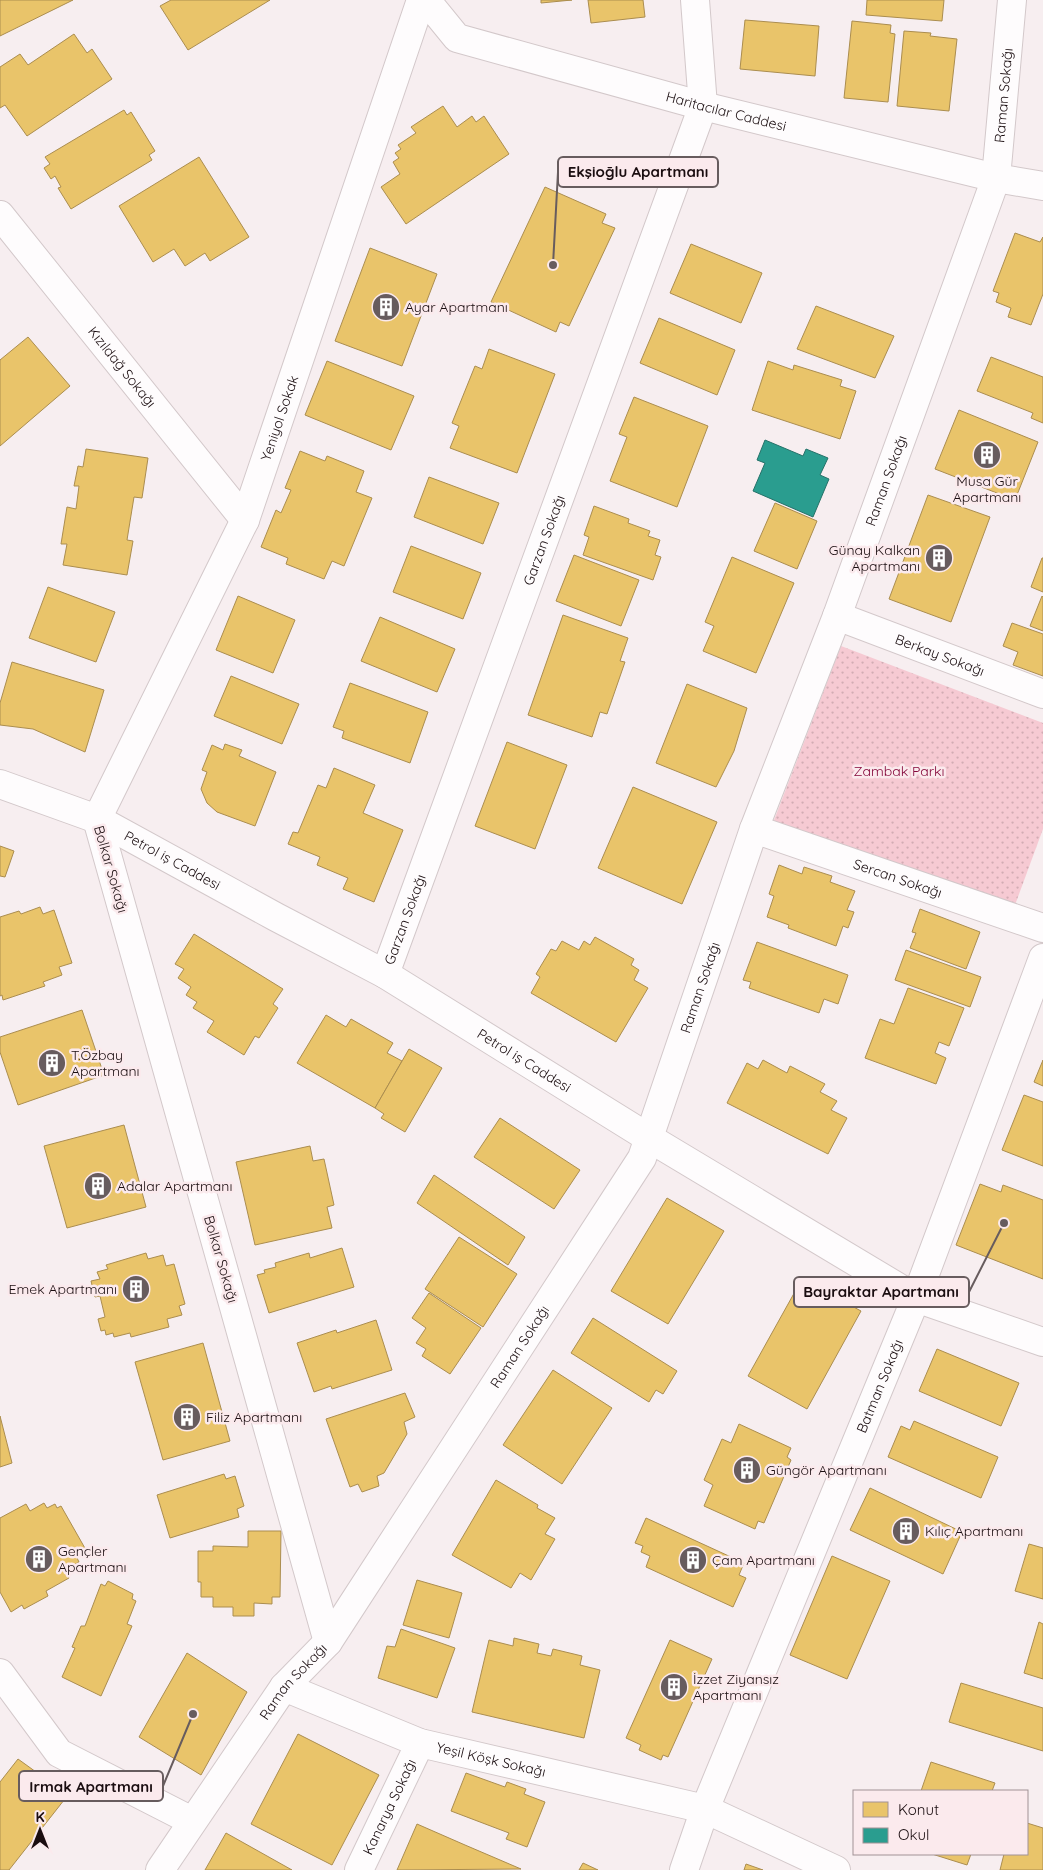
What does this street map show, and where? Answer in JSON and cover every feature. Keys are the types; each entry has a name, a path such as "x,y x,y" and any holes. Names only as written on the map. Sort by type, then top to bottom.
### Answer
{"street":[{"name":"Yeniyol Sokak","path":"97,818 244,520 421,0"},
{"name":"Haritacılar Caddesi","path":"426,0 457,38 703,106 996,178 1043,186"},
{"path":"695,0 703,106"},
{"name":"Raman Sokağı","path":"160,1870 284,1687 328,1642 642,1158 754,829 837,616 996,178 1012,0"},
{"name":"Garzan Sokağı","path":"385,974 703,106"},
{"name":"Kızıldağ Sokağı","path":"0,215 244,520"},
{"name":"Berkay Sokağı","path":"837,616 1043,694"},
{"name":"Petrol iş Caddesi","path":"0,784 97,818 276,917 385,974 649,1138 916,1298 1043,1342"},
{"name":"Bolkar Sokağı","path":"97,818 328,1642"},
{"name":"Sercan Sokağı","path":"754,829 1043,928"},
{"name":"Batman Sokağı","path":"684,1870 705,1810 916,1298 1043,958"},
{"path":"0,1672 59,1754 192,1821"},
{"name":"Yeşil Köşk Sokağı","path":"284,1687 420,1743 705,1810"},
{"name":"Kanarya Sokağı","path":"358,1870 420,1743"},
{"path":"705,1810 836,1870"}],"green space":[{"name":"Zambak Parkı","path":"841,646 1043,723 1043,829 1012,913 771,828"}],"building: Konut":[{"path":"0,0 73,0 0,36"},
{"path":"171,0 270,0 188,50 160,6"},
{"path":"541,0 572,0 541,3"},
{"path":"588,0 643,0 645,17 591,23"},
{"path":"867,0 944,0 942,21 866,15"},
{"path":"745,20 819,26 815,76 740,69"},
{"path":"852,21 891,25 890,33 895,34 888,102 844,98"},
{"path":"904,31 931,33 930,36 957,39 949,111 897,106"},
{"path":"74,34 87,53 92,49 112,79 27,136 5,105 0,108 0,67 20,54 28,65"},
{"path":"443,106 457,127 472,116 476,122 484,116 509,154 406,224 381,187 400,174 393,162 399,158 395,153 401,149 398,145 416,133 411,127"},
{"path":"124,110 127,115 131,112 155,151 149,155 152,160 71,209 58,188 61,187 55,176 51,179 44,168 50,164 45,157"},
{"path":"199,157 249,237 210,261 205,253 185,266 174,249 153,262 119,206"},
{"path":"545,187 606,214 602,223 615,228 569,326 560,322 556,332 491,302"},
{"path":"1015,233 1040,242 1043,237 1043,294 1031,325 1008,317 1011,308 996,302 999,293 993,291"},
{"path":"691,244 762,273 741,323 670,293"},
{"name":"Ayar Apartmanı","path":"370,248 437,274 402,366 335,341"},
{"path":"816,306 894,336 875,378 797,349"},
{"path":"659,318 735,350 717,395 640,363"},
{"path":"28,337 70,386 0,446 0,360"},
{"path":"489,349 555,374 517,473 450,448 459,426 452,423 475,366 482,369"},
{"path":"991,357 1043,377 1043,423 1031,418 1033,413 977,391"},
{"path":"327,361 414,396 391,450 305,415"},
{"path":"768,361 793,370 794,365 842,380 840,386 856,391 840,439 752,410"},
{"path":"634,397 708,426 677,507 610,481 627,437 619,434"},
{"name":"Musa Gür Apartmanı","path":"959,410 1038,442 1015,500 935,469"},
{"path":"86,449 148,458 142,498 134,497 127,540 133,541 127,575 63,565 67,544 61,544 67,507 76,509 79,486 74,486 78,466 83,467"},
{"path":"300,451 325,461 327,456 364,471 356,492 372,498 344,566 332,561 324,579 286,564 288,558 261,547 276,510 281,513 291,490 285,488"},
{"path":"429,477 499,503 483,544 414,517"},
{"name":"Günay Kalkan Apartmanı","path":"928,495 990,517 951,622 889,599"},
{"path":"775,503 817,521 797,569 754,551"},
{"path":"594,506 629,519 628,523 650,531 648,536 660,540 655,555 661,557 653,580 583,555 589,537 584,535"},
{"path":"411,546 481,573 463,619 393,592"},
{"path":"574,555 639,580 621,626 556,601"},
{"path":"732,557 794,583 756,673 703,651 714,626 705,622"},
{"path":"1043,558 1043,592 1031,587"},
{"path":"48,587 115,612 96,662 29,638"},
{"path":"238,596 295,620 273,673 216,650"},
{"path":"1043,597 1043,631 1030,626"},
{"path":"563,615 628,638 620,661 625,662 607,714 600,712 592,737 528,715"},
{"path":"380,617 455,649 437,692 361,661"},
{"path":"1012,623 1043,634 1043,676 1013,665 1018,652 1003,646"},
{"path":"12,662 104,690 85,752 33,729 0,725 0,703"},
{"path":"231,676 299,704 282,744 214,716"},
{"path":"350,683 428,712 410,763 342,738 344,731 333,727"},
{"path":"687,684 747,708 734,751 716,787 656,763"},
{"path":"507,742 567,765 535,849 475,826"},
{"path":"225,744 242,750 239,756 276,772 255,826 217,812 207,803 201,789 207,772 202,770 212,745 223,750"},
{"path":"334,768 375,785 363,813 403,830 374,902 343,889 348,878 317,865 320,857 288,844 293,832 298,833 318,785 326,788"},
{"path":"633,787 717,822 682,904 598,868"},
{"path":"0,846 14,851 5,877 0,876"},
{"path":"779,865 802,874 804,867 832,876 830,882 855,891 847,910 854,912 848,928 843,926 836,946 788,928 789,925 767,917 774,896 769,894"},
{"path":"40,907 43,914 54,910 72,963 59,967 62,975 43,982 45,986 3,1000 2,995 0,996 0,917 19,911 21,914"},
{"path":"920,909 980,932 966,969 910,948 916,933 912,932"},
{"path":"194,934 283,989 273,1004 278,1008 259,1038 255,1036 244,1055 207,1032 214,1021 193,1008 197,1002 186,995 191,987 178,978 184,969 175,964"},
{"path":"595,937 634,959 631,965 639,970 634,980 648,988 616,1042 531,993 540,977 536,974 551,949 556,951 562,941 579,950 584,941 590,945"},
{"path":"757,942 848,975 838,1004 824,999 819,1013 749,988 751,982 743,980"},
{"path":"906,950 981,977 970,1007 895,980"},
{"path":"908,988 964,1008 949,1046 939,1042 935,1053 946,1058 936,1084 865,1058 880,1019 894,1024"},
{"name":"T.Özbay Apartmanı","path":"82,1010 104,1075 18,1105 0,1052 0,1037"},
{"path":"326,1015 346,1027 351,1019 393,1043 387,1053 402,1061 375,1108 297,1063"},
{"path":"409,1049 442,1068 405,1132 381,1118 384,1114 375,1108"},
{"path":"763,1060 787,1073 790,1066 825,1084 820,1092 837,1101 831,1110 847,1118 828,1154 727,1103 747,1063 758,1069"},
{"path":"1043,1060 1043,1086 1034,1082"},
{"path":"1024,1095 1043,1102 1043,1166 1002,1150"},
{"path":"500,1118 580,1170 554,1209 474,1157"},
{"name":"Adalar Apartmanı","path":"124,1125 146,1207 67,1228 44,1146"},
{"path":"310,1146 313,1161 324,1159 334,1205 327,1207 332,1228 255,1245 236,1162"},
{"path":"434,1175 525,1237 508,1265 417,1203"},
{"path":"980,1184 1001,1192 1003,1185 1043,1200 1043,1279 956,1245"},
{"path":"667,1198 724,1231 668,1324 611,1291"},
{"path":"459,1237 517,1274 483,1327 425,1289"},
{"path":"342,1248 354,1287 269,1313 257,1275 265,1273 264,1270 276,1267 275,1263 309,1253 310,1258"},
{"name":"Emek Apartmanı","path":"146,1253 148,1259 163,1255 166,1266 174,1264 185,1304 179,1306 182,1315 167,1319 169,1327 131,1337 130,1333 114,1337 113,1333 106,1335 105,1330 101,1331 98,1319 105,1317 100,1296 95,1297 91,1281 100,1279 97,1272 108,1269 106,1265"},
{"path":"802,1279 861,1311 807,1409 748,1376"},
{"path":"429,1293 481,1328 450,1374 422,1356 426,1349 416,1343 426,1328 412,1318"},
{"path":"593,1318 677,1371 663,1394 656,1390 649,1402 571,1353"},
{"path":"376,1320 392,1370 332,1389 331,1386 314,1392 297,1343 336,1330 337,1333"},
{"name":"Filiz Apartmanı","path":"203,1343 230,1441 163,1460 135,1362"},
{"path":"937,1349 1019,1383 1001,1426 919,1391"},
{"path":"553,1370 612,1408 562,1484 503,1445"},
{"path":"405,1393 415,1417 404,1422 407,1434 384,1473 377,1476 379,1486 362,1492 358,1484 350,1487 326,1419"},
{"path":"0,1416 12,1463 0,1467"},
{"path":"914,1421 998,1457 981,1498 888,1457 901,1426 910,1430"},
{"name":"Güngör Apartmanı","path":"739,1424 791,1448 787,1457 791,1460 764,1523 758,1521 755,1529 704,1506 713,1485 704,1480 722,1439 731,1443"},
{"path":"224,1474 226,1479 235,1476 244,1506 237,1509 239,1517 170,1538 157,1495"},
{"path":"496,1480 538,1505 537,1508 555,1518 545,1534 555,1539 531,1580 520,1573 511,1588 452,1555"},
{"name":"Kılıç Apartmanı","path":"870,1488 962,1532 943,1574 850,1530"},
{"name":"Gençler Apartmanı","path":"44,1503 47,1508 55,1504 57,1508 61,1506 86,1550 76,1556 79,1562 65,1570 69,1578 46,1591 48,1596 24,1609 22,1605 11,1612 0,1592 0,1518 26,1504 30,1511"},
{"name":"Çam Apartmanı","path":"646,1518 744,1563 739,1575 746,1578 733,1607 646,1567 650,1556 641,1552 643,1546 635,1543"},
{"path":"248,1531 281,1531 280,1597 272,1597 272,1604 254,1603 254,1616 233,1616 233,1607 213,1607 213,1597 201,1597 201,1582 198,1582 198,1551 213,1551 213,1546 248,1547"},
{"path":"1029,1544 1043,1548 1043,1599 1015,1591"},
{"path":"832,1556 890,1581 847,1679 790,1655"},
{"path":"417,1580 462,1593 449,1638 403,1625"},
{"path":"108,1581 133,1594 132,1599 136,1601 127,1624 132,1626 101,1696 62,1677 75,1648 72,1647 81,1626 85,1626 101,1584 105,1586"},
{"path":"1039,1622 1043,1624 1043,1679 1024,1673"},
{"path":"401,1629 455,1648 437,1698 378,1678 387,1646 395,1647"},
{"path":"514,1638 539,1644 537,1653 551,1656 553,1649 582,1656 580,1665 600,1670 584,1738 472,1712 489,1640 513,1646"},
{"name":"İzzet Ziyansız Apartmanı","path":"670,1640 712,1659 668,1757 663,1755 661,1760 639,1750 641,1745 626,1738"},
{"path":"187,1653 247,1692 201,1775 139,1737"},
{"path":"961,1683 1043,1708 1043,1751 949,1722"},
{"path":"298,1734 379,1775 332,1865 251,1824"},
{"path":"18,1759 68,1795 9,1870 0,1870 0,1782"},
{"path":"931,1762 995,1783 992,1790 921,1790"},
{"path":"466,1773 505,1787 507,1782 526,1789 524,1794 545,1802 527,1847 506,1839 509,1833 451,1811"},
{"path":"1028,1823 1043,1828 1043,1870 1000,1870 1004,1855 1028,1855"},
{"path":"417,1824 465,1845 521,1869 397,1870"},
{"path":"226,1833 292,1870 205,1870"},
{"path":"935,1855 971,1855 967,1865"},
{"path":"583,1863 598,1870 579,1870"},
{"path":"746,1864 763,1870 744,1870"}],"building: Okul":[{"path":"765,440 803,456 806,449 828,458 820,475 829,479 813,517 753,491 765,463 757,460"}],"place":[{"name":"Ekşioğlu Apartmanı","path":"553,265"},
{"name":"Ayar Apartmanı","path":"386,307"},
{"name":"Musa Gür Apartmanı","path":"987,455"},
{"name":"Günay Kalkan Apartmanı","path":"939,558"},
{"name":"T.Özbay Apartmanı","path":"52,1063"},
{"name":"Adalar Apartmanı","path":"98,1186"},
{"name":"Bayraktar Apartmanı","path":"1004,1223"},
{"name":"Emek Apartmanı","path":"136,1289"},
{"name":"Filiz Apartmanı","path":"187,1417"},
{"name":"Güngör Apartmanı","path":"747,1470"},
{"name":"Kılıç Apartmanı","path":"906,1531"},
{"name":"Gençler Apartmanı","path":"39,1559"},
{"name":"Çam Apartmanı","path":"693,1560"},
{"name":"İzzet Ziyansız Apartmanı","path":"674,1687"},
{"name":"Irmak Apartmanı","path":"193,1714"}]}
